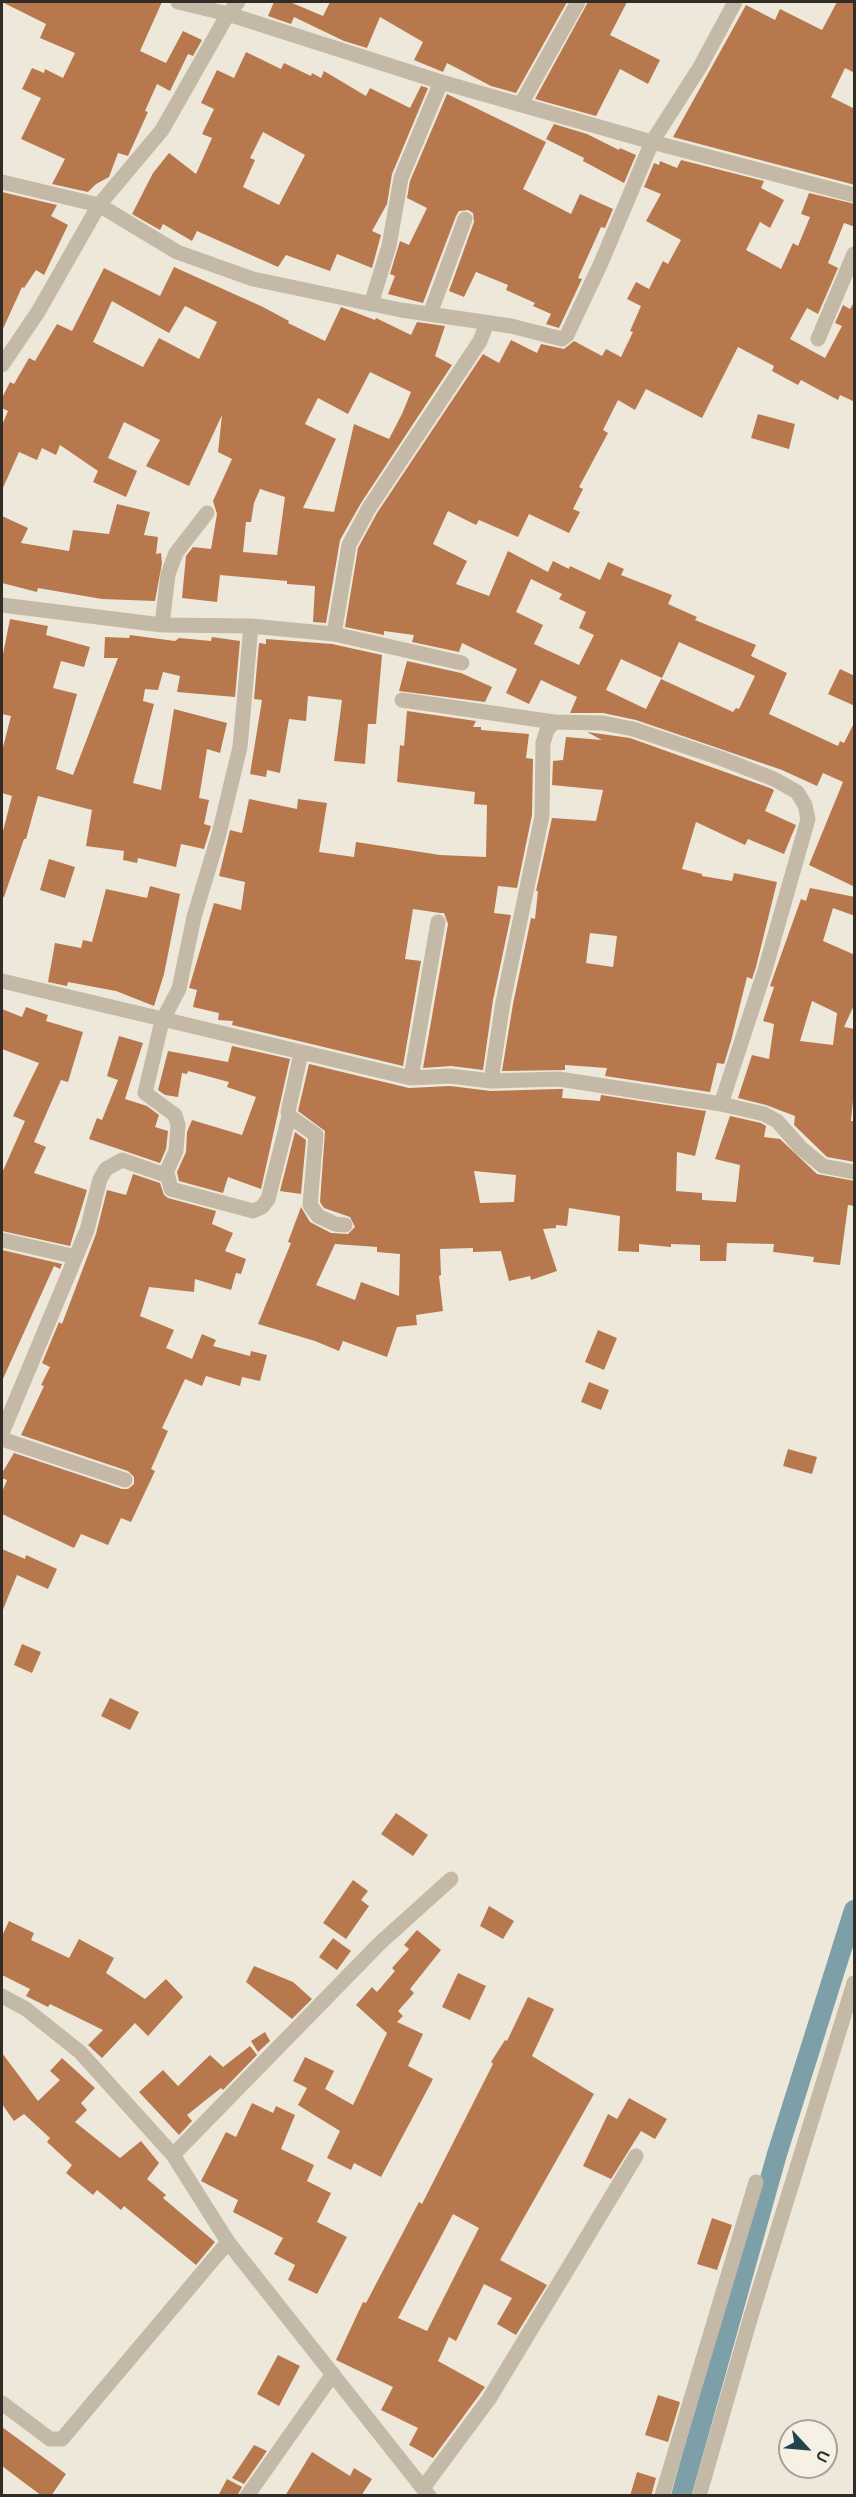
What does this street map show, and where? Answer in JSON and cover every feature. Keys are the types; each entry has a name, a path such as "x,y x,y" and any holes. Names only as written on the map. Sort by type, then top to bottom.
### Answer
{"street":[{"path":"178,2 228,14 441,82 652,142 855,195"},
{"path":"2,364 38,312 99,205 162,130 228,14 238,2"},
{"path":"521,104 578,2"},
{"path":"2,182 99,205 177,252 253,279 371,304 487,323 562,339 567,335 652,142 700,68 735,2"},
{"path":"371,304 389,246 401,178 441,82"},
{"path":"430,314 465,219"},
{"path":"818,339 855,254"},
{"path":"334,634 349,545 369,508 480,341 487,323"},
{"path":"162,625 168,574 176,553 207,513"},
{"path":"2,605 162,625 251,626 334,634 462,663"},
{"path":"251,626 240,747 219,834 194,917 178,989 162,1021 146,1093 175,1115 178,1125 176,1150 167,1173 171,1189 254,1211 262,1207 268,1199 302,1053"},
{"path":"402,700 554,722 603,723 623,727 709,754 774,779 797,792 805,805 808,819 748,1025 721,1104"},
{"path":"491,1082 503,1002 542,816 543,743 547,730 554,722"},
{"path":"411,1078 438,922"},
{"path":"2,981 162,1021 411,1078 450,1076 491,1082 559,1079 721,1104 764,1114 777,1121 801,1148 823,1166 855,1172"},
{"path":"289,1116 316,1135 310,1205 318,1216 335,1224 345,1225"},
{"path":"2,1433 76,1257 106,1169 122,1160 163,1175 167,1173"},
{"path":"2,1240 76,1257"},
{"path":"2,1439 125,1480"},
{"path":"173,2155 380,1943 451,1879"},
{"path":"699,2496 751,2316 855,1983"},
{"path":"2,1996 26,2009 80,2052 173,2155 228,2242 426,2492 489,2399 636,2156"},
{"path":"662,2496 756,2182"},
{"path":"2,2403 50,2439 62,2439 228,2242"},
{"path":"247,2496 333,2374"}],"building":[{"path":"2,2 162,2 140,51 166,63 183,31 202,40 193,56 188,54 170,91 157,84 145,111 148,112 128,156 118,153 109,177 96,184 88,192 52,184 65,159 21,139 41,98 22,89 32,68 44,73 45,69 63,78 75,53 40,38 46,24"},
{"path":"274,2 290,2 323,16 330,2 567,2 516,93 491,86 447,63 443,72 414,60 423,42 380,17 367,48 344,41 294,17 291,24 268,16"},
{"path":"588,2 627,2 610,35 660,60 648,84 620,69 596,116 535,99"},
{"path":"837,2 855,2 855,73 845,68 831,97 855,109 855,185 673,137 746,5 775,20 780,9 822,30"},
{"path":"246,52 281,69 284,63 311,76 312,73 321,78 324,71 366,96 370,88 410,108 421,86 428,88 392,174 387,204 372,231 381,235 372,268 337,254 330,271 286,255 278,267 197,231 192,241 163,224 160,230 132,214 153,173 169,153 196,174 212,138 202,134 214,109 201,103 217,70 234,78","holes":["263,132 305,155 279,205 243,187 255,160 250,158"]},
{"path":"447,94 546,142 523,189 571,214 580,194 613,209 605,228 601,227 578,278 582,279 559,328 546,324 551,314 533,306 535,303 506,290 508,285 476,272 464,297 449,291 474,222 473,213 468,210 459,211 456,216 423,303 388,294 395,276 390,274 400,241 409,245 427,208 407,198 410,181"},
{"path":"554,124 587,134 619,150 620,148 636,155 624,183 583,161 584,158 546,139"},
{"path":"681,160 764,181 761,188 784,200 770,228 760,222 746,250 781,269 793,243 798,246 810,217 801,214 809,193 855,204 855,227 844,223 828,263 838,268 818,314 807,308 790,339 825,358 842,326 835,323 843,305 850,309 855,301 855,402 840,395 838,400 801,380 798,385 772,371 774,366 738,347 702,418 646,389 635,410 618,400 603,430 608,433 579,487 583,489 573,509 580,512 569,533 529,514 518,537 479,520 476,525 448,511 433,544 467,561 456,584 489,596 508,551 548,572 553,561 600,580 608,562 624,569 621,575 672,595 668,604 697,617 695,620 756,645 751,656 787,673 769,714 838,746 840,741 844,743 855,721 855,887 809,865 843,782 823,773 817,786 782,770 636,720 603,713 570,713 577,697 541,680 529,704 506,693 517,669 462,643 459,652 412,642 414,635 384,631 384,635 345,627 358,548 377,513 483,354 499,363 511,340 537,353 541,344 564,349 574,341 602,356 606,349 621,357 633,332 630,331 641,306 627,299 636,282 649,289 663,261 668,264 681,240 646,221 661,194 644,187 654,163 659,165 660,161 677,168","holes":["531,579 562,594 559,599 586,612 579,628 594,635 579,665 534,644 543,625 516,612","679,642 755,676 739,709 736,708 733,712 661,679 646,709 606,690 621,659 662,678"]},
{"path":"2,192 57,205 51,216 68,225 44,275 36,270 24,288 22,287 2,331"},
{"path":"174,267 263,307 289,321 288,323 325,341 341,307 375,320 376,318 411,335 417,322 445,326 435,356 452,365 361,503 340,540 326,623 313,622 315,586 287,584 287,581 220,575 217,602 182,598 186,556 193,547 211,549 217,514 213,501 232,459 218,452 222,415 189,486 146,466 160,440 124,422 108,458 137,471 126,497 93,482 98,471 60,445 56,455 42,448 37,460 19,452 2,490 2,425 8,411 2,408 2,398 10,382 14,384 29,358 35,361 57,324 72,331 104,268 160,296","holes":["112,301 169,333 185,306 217,322 199,359 159,338 143,367 93,342","370,372 411,392 389,439 354,424 334,512 303,508 336,439 305,424 318,398 348,414","260,489 285,497 277,555 243,552 246,522 251,522 254,503"]},
{"path":"758,414 795,424 789,449 751,438"},
{"path":"117,504 150,512 144,535 158,537 156,554 161,553 162,563 155,601 102,599 38,588 37,592 2,583 2,516 28,528 21,543 69,551 73,530 109,534"},
{"path":"10,619 48,626 46,635 90,647 84,667 61,661 53,688 77,694 56,769 73,775 118,658 104,658 105,637 129,638 130,635 175,641 179,638 211,641 212,637 240,641 235,697 177,692 180,676 163,672 158,690 145,689 143,701 154,704 133,783 161,790 174,709 227,723 220,753 207,749 199,798 209,800 204,824 211,826 204,849 181,844 176,867 138,858 137,863 123,860 124,851 86,846 92,810 38,796 26,839 24,839 4,897 2,897 2,835 12,796 2,793 2,751 11,716 2,714 2,659"},
{"path":"266,639 332,644 382,655 376,724 368,724 365,764 334,761 342,700 308,696 306,721 289,719 280,773 267,770 266,777 250,774 262,700 254,699 259,643 266,644"},
{"path":"407,661 461,673 492,687 485,702 399,691"},
{"path":"840,669 855,676 855,706 828,694"},
{"path":"407,711 476,721 473,727 481,727 481,730 529,734 526,758 533,759 532,815 517,888 498,886 494,913 511,915 493,1000 483,1070 451,1066 423,1068 448,924 444,913 413,909 405,959 421,961 403,1066 232,1025 233,1021 218,1020 219,1013 193,1007 197,990 189,988 214,903 241,910 245,882 219,876 230,830 242,833 249,799 297,809 298,799 327,803 319,852 354,857 356,842 440,855 486,857 487,805 474,804 475,792 397,782 400,745 404,746"},
{"path":"587,732 630,738 770,788 774,790 765,811 796,825 784,854 748,839 745,845 696,822 682,869 702,874 702,876 732,881 734,873 777,882 756,967 752,979 747,977 724,1064 717,1063 710,1092 605,1076 607,1068 565,1065 565,1070 502,1071 531,918 535,919 538,891 536,891 552,818 596,821 603,790 552,785 553,761 563,760 566,737 602,740","holes":["590,933 617,936 613,967 586,963"]},
{"path":"49,859 75,867 65,898 40,890"},
{"path":"150,886 180,894 164,974 154,1006 116,991 68,982 67,986 48,982 55,943 81,948 83,940 92,942 106,889 147,898"},
{"path":"810,888 855,897 855,916 833,908 823,941 855,955 855,1003 844,1027 855,1029 855,1081 851,1121 855,1121 855,1162 827,1157 794,1125 795,1116 738,1098 752,1055 769,1059 774,1024 763,1021 774,987 770,986 801,899 806,901","holes":["812,1001 837,1013 833,1045 800,1041"]},
{"path":"26,1007 48,1015 46,1021 83,1032 68,1082 61,1080 34,1142 46,1147 34,1173 87,1190 70,1246 2,1231 2,1173 25,1121 13,1116 39,1063 2,1049 2,1009 22,1017"},
{"path":"119,1036 143,1043 125,1099 147,1106 159,1115 155,1127 168,1131 166,1149 160,1163 89,1139 97,1118 102,1120 118,1080 107,1076"},
{"path":"232,1046 290,1059 261,1189 228,1177 223,1193 179,1181 177,1172 186,1152 187,1132 192,1120 242,1135 256,1097 227,1087 229,1082 188,1071 187,1074 182,1073 178,1097 165,1095 158,1090 168,1051 228,1062"},
{"path":"309,1064 409,1088 450,1086 491,1091 563,1089 562,1098 600,1101 601,1095 706,1111 695,1156 677,1152 676,1191 702,1193 702,1200 736,1202 740,1165 715,1159 730,1116 766,1126 764,1137 780,1139 817,1174 855,1181 855,1206 848,1205 840,1265 813,1262 814,1257 773,1252 774,1244 727,1243 726,1261 700,1261 700,1245 671,1244 671,1247 639,1244 639,1252 618,1251 620,1216 569,1208 567,1226 556,1225 556,1228 543,1229 557,1271 531,1280 530,1276 509,1281 501,1251 473,1252 473,1248 440,1249 441,1275 439,1276 443,1311 416,1315 417,1325 397,1327 387,1357 343,1341 339,1351 315,1341 258,1324 291,1243 288,1242 301,1207 310,1222 331,1233 348,1234 355,1227 350,1217 324,1208 320,1202 325,1131 298,1111","holes":["474,1171 516,1175 514,1202 480,1203","335,1244 377,1247 377,1252 400,1254 399,1296 361,1282 355,1300 316,1285"]},
{"path":"295,1132 306,1140 301,1194 280,1191"},
{"path":"133,1174 160,1183 164,1195 168,1198 216,1211 212,1224 233,1233 225,1251 246,1259 241,1274 236,1273 231,1290 195,1279 194,1292 149,1287 140,1316 174,1330 166,1348 192,1359 202,1334 216,1340 213,1346 250,1356 251,1351 267,1355 260,1381 242,1377 240,1386 206,1376 202,1386 185,1379 162,1428 168,1431 151,1469 155,1471 131,1522 121,1518 108,1545 81,1534 74,1548 2,1514 2,1492 7,1480 2,1478 2,1473 14,1453 122,1489 128,1489 134,1484 134,1477 128,1471 21,1435 44,1386 41,1385 50,1367 42,1363 59,1322 62,1324 96,1234 107,1190 126,1195"},
{"path":"2,1250 62,1264 60,1269 54,1266 2,1381"},
{"path":"598,1330 617,1338 604,1370 585,1362"},
{"path":"589,1382 609,1390 601,1410 581,1402"},
{"path":"788,1449 817,1457 812,1474 783,1466"},
{"path":"2,1549 25,1559 26,1555 57,1569 48,1589 17,1575 2,1612"},
{"path":"22,1644 41,1652 32,1673 14,1665"},
{"path":"110,1698 139,1712 130,1730 101,1716"},
{"path":"396,1813 428,1835 413,1856 381,1834"},
{"path":"353,1880 368,1891 361,1900 369,1906 346,1939 323,1923"},
{"path":"489,1906 514,1921 503,1939 480,1926"},
{"path":"9,1921 34,1933 31,1940 69,1958 79,1939 114,1958 106,1973 145,1999 166,1979 183,1997 148,2036 135,2023 102,2058 88,2045 103,2030 50,2004 48,2007 26,1996 30,1989 2,1975 2,1936"},
{"path":"417,1930 441,1950 410,1989 414,1993 398,2011 403,2016 397,2022 423,2034 408,2066 433,2079 381,2177 354,2163 351,2170 327,2158 340,2131 298,2105 307,2088 293,2081 305,2057 334,2071 325,2089 353,2105 387,2033 356,2005 372,1987 377,1992 395,1971 392,1968 409,1949 404,1945"},
{"path":"333,1938 351,1951 337,1970 319,1957"},
{"path":"254,1966 293,1982 312,1999 292,2019 246,1982"},
{"path":"458,1973 486,1986 470,2020 442,2007"},
{"path":"528,1997 554,2009 532,2056 594,2094 500,2260 547,2285 516,2335 497,2324 512,2298 484,2284 456,2341 449,2337 438,2361 485,2387 433,2458 409,2445 418,2428 381,2410 393,2387 336,2360 363,2302 366,2303 419,2202 422,2204 493,2064 491,2062 505,2040 507,2041","holes":["453,2214 479,2228 427,2331 398,2318"]},
{"path":"265,2032 270,2041 258,2052 251,2041"},
{"path":"250,2046 257,2055 223,2090 221,2088 187,2115 192,2121 179,2135 139,2092 163,2070 178,2086 210,2055 223,2067"},
{"path":"2,2053 38,2101 60,2080 50,2071 62,2058 95,2088 81,2103 87,2110 75,2122 120,2158 141,2141 159,2163 147,2179 166,2195 163,2198 215,2242 196,2265 124,2206 121,2210 97,2190 93,2195 66,2173 72,2165 47,2142 50,2138 24,2114 14,2121 2,2104"},
{"path":"629,2098 667,2119 655,2139 641,2131 611,2179 583,2166 608,2114 617,2119"},
{"path":"252,2103 273,2113 276,2106 295,2115 281,2149 314,2165 307,2181 331,2193 317,2222 347,2237 317,2294 288,2280 295,2265 274,2254 283,2238 233,2212 238,2200 201,2181 226,2132 236,2137"},
{"path":"712,2218 732,2225 717,2270 697,2264"},
{"path":"278,2355 300,2366 279,2406 257,2394"},
{"path":"658,2395 680,2402 668,2442 645,2435"},
{"path":"2,2427 66,2474 51,2496 42,2496 2,2466"},
{"path":"254,2445 267,2451 244,2484 232,2478"},
{"path":"312,2452 350,2476 354,2468 372,2479 361,2496 285,2496"},
{"path":"637,2472 656,2478 651,2496 630,2496"},
{"path":"227,2479 242,2487 237,2496 218,2496"}],"waterway":[{"path":"681,2496 777,2154 854,1910"}]}
